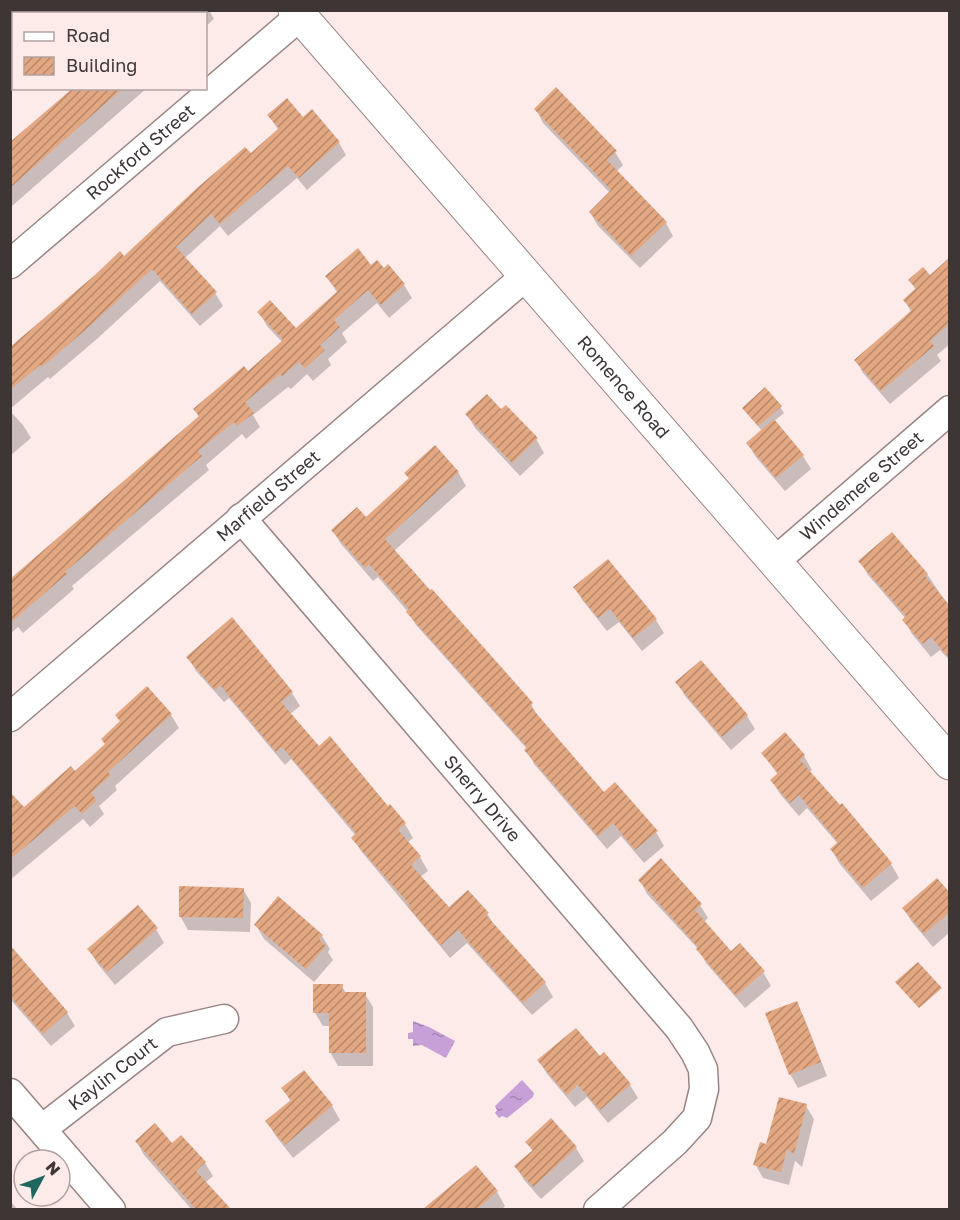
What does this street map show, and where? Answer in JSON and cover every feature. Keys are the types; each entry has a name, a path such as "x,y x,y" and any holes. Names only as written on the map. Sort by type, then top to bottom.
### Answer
{"street":[{"name":"Rockford Street","path":"10,264 297,13"},
{"name":"Romence Road","path":"297,13 950,763"},
{"name":"Marfield Street","path":"10,717 527,275"},
{"name":"Windemere Street","path":"774,562 950,410"},
{"name":"Sherry Drive","path":"241,518 679,1028 695,1052 702,1066 704,1089 697,1118 690,1128 598,1209"},
{"name":"Kaylin Court","path":"42,1129 167,1032 224,1019"},
{"path":"10,1092 111,1209"}],"water":[{"path":"413,1021 455,1041 446,1058 422,1045 413,1046 413,1039 408,1039 408,1033 413,1032"},
{"path":"522,1080 534,1093 533,1097 507,1118 502,1116 499,1118 495,1113 497,1110 495,1106"}],"building":[{"path":"556,87 617,151 607,160 667,222 631,256 589,212 611,190 534,109"},
{"path":"71,90 121,90 10,188 10,142"},
{"path":"287,98 303,117 312,109 340,142 299,178 288,166 220,224 211,214 176,247 217,292 192,314 152,269 42,367 40,365 10,390 10,347 120,251 124,256 245,147 251,153 279,128 267,115"},
{"path":"358,248 371,265 377,260 384,268 388,264 405,284 381,305 368,290 334,320 340,327 320,345 325,350 305,368 299,362 282,376 280,374 245,402 254,413 237,426 234,422 198,451 202,456 65,572 67,574 10,623 10,579 199,416 193,409 244,366 248,371 283,340 257,312 270,300 296,328 338,291 325,276"},
{"path":"950,257 950,323 930,341 934,346 881,391 854,360 912,310 903,300 916,288 908,280 923,267 930,275"},
{"path":"765,387 782,406 758,426 742,408"},
{"path":"487,394 501,409 506,405 538,438 512,463 465,414"},
{"path":"774,419 804,455 776,478 746,443"},
{"path":"435,445 459,472 385,539 533,703 530,706 604,792 615,782 658,831 635,850 613,823 598,836 524,750 527,747 406,612 409,609 369,564 365,568 331,530 357,507 366,517 409,478 404,473"},
{"path":"892,532 928,574 925,576 950,606 950,659 931,637 923,644 902,620 906,616 858,561"},
{"path":"608,559 657,619 633,638 610,609 598,618 573,587"},
{"path":"232,617 293,692 281,702 319,746 330,736 388,806 390,804 406,823 398,830 421,856 411,865 449,907 468,890 489,913 486,915 546,982 523,1003 458,930 441,945 408,907 410,905 351,838 356,833 282,747 276,752 220,685 215,690 186,657"},
{"path":"701,660 748,715 722,737 675,682"},
{"path":"147,686 172,714 108,772 111,775 91,793 97,800 82,814 75,806 10,859 10,792 24,807 71,766 75,771 105,744 101,739 120,721 115,715"},
{"path":"785,732 805,755 800,760 840,805 842,803 892,863 863,888 830,849 838,842 799,795 790,803 770,780 778,773 761,753"},
{"path":"661,858 702,904 695,910 731,951 740,943 765,971 736,996 696,949 698,947 638,880"},
{"path":"937,878 950,893 950,912 924,934 902,908"},
{"path":"179,886 244,888 243,918 179,917"},
{"path":"278,896 323,935 319,939 326,946 306,969 254,925"},
{"path":"138,905 158,928 107,972 87,949"},
{"path":"10,945 68,1012 43,1034 10,996"},
{"path":"918,962 942,988 919,1008 895,982"},
{"path":"313,984 343,984 342,992 366,992 366,1053 329,1053 329,1013 313,1013"},
{"path":"797,1001 821,1062 789,1075 765,1013"},
{"path":"576,1028 600,1056 604,1052 631,1084 600,1110 578,1085 567,1095 537,1060"},
{"path":"304,1070 333,1105 285,1145 265,1121 291,1100 281,1088"},
{"path":"779,1097 807,1104 794,1154 787,1149 781,1172 753,1165 760,1142 766,1144"},
{"path":"551,1118 577,1147 533,1187 514,1166 533,1150 525,1142"},
{"path":"155,1123 172,1143 181,1135 206,1162 196,1171 231,1209 196,1209 135,1141"},
{"path":"476,1165 498,1191 477,1209 423,1209"}]}
